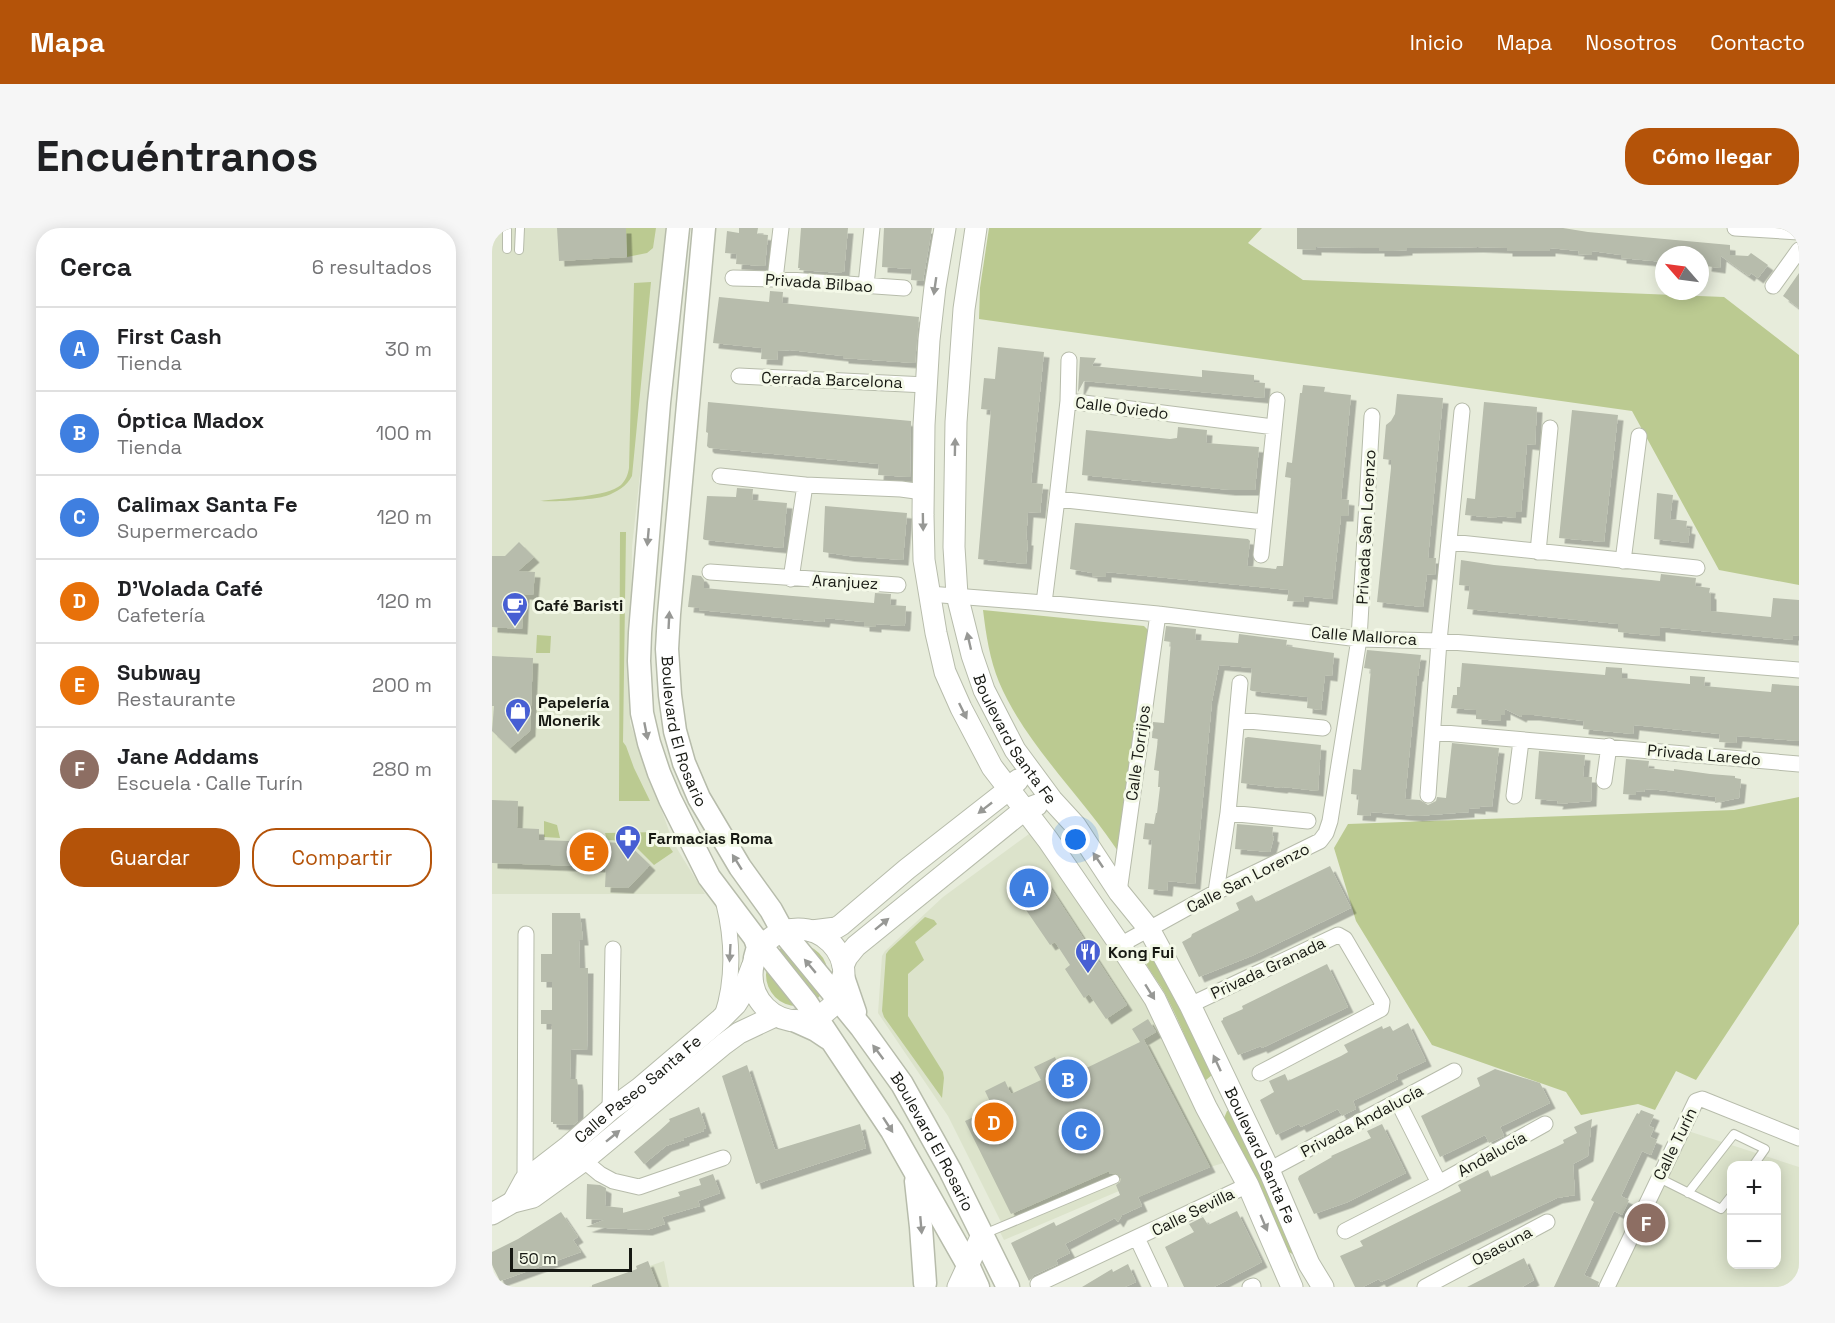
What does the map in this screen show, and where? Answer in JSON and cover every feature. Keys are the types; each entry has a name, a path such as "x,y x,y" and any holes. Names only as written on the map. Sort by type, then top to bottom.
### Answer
{"main road":[{"name":"Boulevard El Rosario","path":"678,228 659,403 639,661 642,713 652,753 670,799 698,857 755,948 806,1002 795,1018 832,1041 914,1167 978,1287"},
{"path":"674,567 664,520 664,483 681,299 691,228"},
{"name":"Boulevard El Rosario","path":"704,228 694,321 668,649 670,695 675,731 684,763 704,807 740,867 771,910 797,931 841,980 861,1027 902,1084 923,1119 1008,1287"},
{"name":"Boulevard Santa Fe","path":"945,228 935,287 926,385 923,492 924,560 945,672 992,767 1048,840 1120,945 1165,1017 1206,1107 1248,1185 1290,1281"},
{"name":"Boulevard Santa Fe","path":"976,228 964,309 956,422 954,548 957,596 972,655 984,690 1014,750 1052,800 1075,825 1119,891 1149,929 1190,1005 1269,1170 1309,1264 1323,1287"},
{"path":"795,1018 764,1007 756,995 752,982 755,948 772,937 797,931 836,928 1008,790 1029,769"},
{"path":"841,980 847,957 856,946 1024,810 1052,800"},
{"path":"797,931 826,939 837,951 841,980"},
{"name":"Calle Paseo Santa Fe","path":"576,1153 610,1110 640,1088 736,1004 745,988 755,948"},
{"name":"Calle Paseo Santa Fe","path":"492,1214 524,1193 739,1033 795,1018 823,1014 834,1004 841,980"},
{"path":"1206,1107 1232,1095"},
{"path":"914,1167 921,1227 924,1285"},
{"path":"958,1287 982,1235"},
{"path":"1290,1281 1309,1264"}],"street":[{"path":"775,279 781,228"},
{"path":"866,285 872,228"},
{"path":"1735,228 1799,232"},
{"path":"1773,286 1799,250"},
{"name":"Privada Bilbao","path":"733,278 904,288"},
{"path":"1068,401 1069,360"},
{"name":"Cerrada Barcelona","path":"739,376 926,385"},
{"path":"1261,555 1277,400"},
{"name":"Calle Oviedo","path":"1044,603 1068,401 1274,427"},
{"path":"1428,795 1439,641 1462,411"},
{"name":"Privada San Lorenzo","path":"1359,639 1372,416"},
{"path":"1538,552 1550,429"},
{"path":"1623,561 1639,436"},
{"path":"720,477 923,492"},
{"name":"Aranjuez","path":"791,579 806,485"},
{"path":"1057,499 1264,522"},
{"path":"1450,542 1697,568"},
{"name":"Aranjuez","path":"710,572 898,585"},
{"name":"Calle Mallorca","path":"929,594 1158,614 1359,639 1439,641 1799,670"},
{"name":"Calle Torrijos","path":"1119,891 1158,614"},
{"name":"Calle San Lorenzo","path":"1120,945 1216,892 1320,841 1330,821 1359,639"},
{"path":"1216,892 1228,813 1240,683"},
{"path":"1238,720 1323,728"},
{"name":"Privada Laredo","path":"1433,732 1799,764"},
{"path":"1514,796 1521,741"},
{"path":"1604,781 1609,746"},
{"path":"1228,813 1308,821"},
{"path":"907,869 926,889"},
{"name":"Boulevard El Rosario","path":"721,1019 728,996 731,940 722,895"},
{"path":"524,1193 526,934"},
{"name":"Privada Granada","path":"1190,1005 1338,935 1345,939 1383,1002 1381,1009 1260,1072"},
{"path":"610,1110 613,949"},
{"name":"Privada Andalucía","path":"1269,1170 1454,1071"},
{"name":"Calle Turín","path":"1607,1287 1696,1101 1702,1099 1799,1138"},
{"name":"Andalucía","path":"1398,1102 1439,1183"},
{"name":"Andalucía","path":"1345,1231 1439,1183 1545,1124"},
{"path":"576,1153 600,1174 613,1181 639,1187 723,1158"},
{"name":"Calle Sevilla","path":"1038,1284 1248,1185"},
{"name":"Osasuna","path":"1425,1287 1547,1222"},
{"name":"Calle Sevilla","path":"1137,1238 1160,1287"}],"lane":[{"path":"507,228 507,249"},
{"path":"519,250 520,228"},
{"path":"1688,1193 1734,1134 1765,1149 1757,1161"},
{"path":"1659,1178 1721,1209 1727,1201"},
{"path":"982,1235 1116,1179"}],"shaded area":[{"path":"492,228 667,228 632,547 630,723 672,839 705,894 492,894"},
{"path":"1029,834 1035,837 1143,993 1227,1162 1139,1197 1133,1185 1004,1240 998,1228 1003,1226 948,1116 878,1013 882,956 885,951 943,897"},
{"path":"1688,1131 1780,1161 1727,1161 1727,1269 1781,1269 1781,1161 1799,1167 1799,1287 1613,1287"},
{"path":"664,1261 669,1287 589,1287"}],"green space":[{"path":"625,228 656,228 653,248 647,253 627,257"},
{"path":"989,228 1262,228 1248,243 1303,280 1655,294 1655,300 1709,300 1709,296 1724,297 1799,355 1799,585 1719,570 1632,411 979,319 980,288"},
{"path":"651,282 632,476 621,488 606,496 592,499 540,501 605,492 621,485 625,479 629,468 634,283"},
{"path":"620,532 626,532 623,742 650,801 619,801"},
{"path":"983,610 1144,626 1148,630 1123,859 1092,815 1040,751 1011,706 993,665"},
{"path":"537,635 551,636 550,653 536,653"},
{"path":"1799,797 1799,924 1696,1080 1676,1071 1655,1110 1638,1104 1581,1115 1566,1092 1432,1045 1356,921 1334,848 1348,824 1734,810"},
{"path":"544,821 557,825 560,838 544,837"},
{"path":"659,832 673,852 654,865 630,841 607,840 605,833"},
{"path":"925,917 934,920 937,924 915,942 924,960 908,974 908,1016 943,1072 942,1098 882,1011 886,954"},
{"path":"791,944 803,944 819,953 826,963 828,975 826,987 819,997 803,1006 791,1006 780,1001 771,992 766,981 766,969 771,958 780,949"},
{"path":"1148,947 1156,954 1212,1075 1206,1080 1202,1079 1175,1013 1145,962 1142,951"},
{"path":"1230,1110 1234,1112 1294,1255 1289,1252 1275,1226 1224,1118"}],"building":[{"path":"557,228 626,228 627,257 559,261"},
{"path":"739,228 758,228 757,234 768,235 765,266 736,264 737,254 725,253 727,231 739,233"},
{"path":"801,228 848,228 844,272 799,270"},
{"path":"884,228 932,228 923,281 911,280 912,269 882,267"},
{"path":"1297,228 1563,228 1730,245 1730,255 1748,256 1751,253 1768,265 1758,278 1751,273 1749,276 1721,256 1720,268 1709,266 1709,246 1655,246 1655,261 1621,258 1621,255 1592,251 1592,255 1578,254 1579,251 1550,248 1550,251 1507,251 1507,248 1478,247 1407,248 1407,250 1393,251 1379,251 1379,248 1297,249"},
{"path":"1799,273 1799,308 1783,296"},
{"path":"770,291 783,292 782,303 919,317 915,363 843,358 843,356 790,350 778,351 777,360 761,359 762,348 713,343 719,297 769,302"},
{"path":"998,347 1044,352 1031,483 1043,484 1040,513 1028,512 1026,564 978,559 991,410 981,409 984,378 995,379"},
{"path":"1080,357 1096,358 1092,366 1202,377 1202,370 1254,375 1254,382 1265,383 1264,398 1084,381 1078,392"},
{"path":"1303,385 1325,387 1324,392 1351,395 1341,499 1349,500 1348,516 1341,516 1332,599 1304,596 1303,602 1287,601 1289,590 1106,572 1106,577 1092,576 1092,573 1070,569 1075,523 1248,539 1250,541 1247,566 1276,569 1277,566 1283,566 1291,478 1285,477 1287,462 1292,463 1300,393 1302,393"},
{"path":"1397,394 1443,398 1428,558 1436,558 1435,575 1427,574 1423,607 1377,602 1391,468 1391,460 1383,459 1386,425 1395,414"},
{"path":"708,402 911,421 910,477 878,475 879,464 709,448 706,432"},
{"path":"1484,402 1537,407 1535,445 1527,444 1521,512 1516,512 1516,518 1465,515 1467,498 1475,499"},
{"path":"1572,410 1618,415 1604,542 1559,538"},
{"path":"1178,427 1207,430 1206,443 1259,447 1255,490 1230,490 1082,475 1086,430 1170,439 1177,438"},
{"path":"737,488 753,489 752,500 787,503 783,548 703,539 707,496 736,497"},
{"path":"1657,493 1673,495 1670,519 1687,521 1686,528 1690,529 1688,543 1654,539"},
{"path":"825,506 907,513 903,560 823,552"},
{"path":"519,542 534,557 518,571 535,572 533,595 524,594 522,629 492,627 492,556 505,556"},
{"path":"1461,560 1660,581 1661,574 1696,578 1695,586 1710,588 1711,611 1771,617 1773,598 1799,600 1799,636 1793,635 1793,640 1660,627 1660,636 1618,632 1618,624 1467,609 1470,586 1459,585"},
{"path":"692,575 701,576 704,580 704,588 874,603 875,593 891,594 890,605 906,606 905,624 904,626 876,624 876,627 864,626 864,622 825,618 824,622 699,610 699,608 688,607"},
{"path":"1166,626 1196,629 1195,640 1238,643 1239,634 1287,640 1286,646 1334,653 1332,676 1325,675 1321,710 1307,708 1308,697 1250,690 1252,668 1219,665 1212,701 1195,884 1168,881 1167,891 1148,889 1152,840 1143,839 1145,823 1154,824 1160,787 1158,787 1159,771 1154,770 1158,739 1152,738 1153,722 1164,723 1171,642 1164,641"},
{"path":"1367,650 1421,655 1405,799 1420,800 1428,805 1436,801 1437,797 1446,798 1452,743 1499,748 1492,807 1480,806 1480,809 1469,808 1469,812 1417,816 1371,812 1370,816 1357,815 1359,795 1351,794 1353,769 1361,770 1371,669 1364,668"},
{"path":"492,656 533,658 530,731 510,748 492,731 494,706 492,706"},
{"path":"1462,663 1605,675 1606,667 1622,668 1622,678 1690,684 1690,676 1705,677 1704,686 1771,692 1772,684 1799,686 1799,741 1737,736 1736,743 1719,742 1720,734 1634,725 1633,734 1583,729 1584,721 1534,715 1522,715 1521,717 1505,709 1505,715 1501,715 1501,721 1476,719 1476,710 1451,708 1453,695 1457,695 1457,687 1460,687"},
{"path":"1245,738 1321,745 1318,791 1241,783"},
{"path":"1539,751 1585,755 1583,777 1592,777 1591,801 1557,804 1558,801 1535,799"},
{"path":"1626,759 1649,761 1648,768 1735,776 1741,779 1739,798 1715,803 1716,797 1659,790 1645,789 1644,792 1636,791 1636,795 1623,794"},
{"path":"492,800 518,801 517,828 539,829 539,840 627,843 650,865 628,888 605,887 606,867 492,863"},
{"path":"1237,824 1273,827 1272,836 1274,837 1270,852 1235,849"},
{"path":"1330,866 1351,908 1254,955 1199,977 1182,942 1192,934 1239,910 1236,903 1252,895 1256,902"},
{"path":"1037,867 1127,1005 1106,1019 1089,994 1084,998 1065,969 1070,965 1055,942 1050,945 1009,885"},
{"path":"552,913 580,913 583,940 579,940 580,968 588,968 587,1050 571,1049 570,1079 577,1079 578,1086 578,1121 573,1125 551,1122 552,1024 541,1024 541,1010 552,1010 552,982 541,982 541,954 552,954"},
{"path":"1327,964 1348,1007 1262,1048 1261,1046 1238,1055 1221,1021 1223,1018 1243,1009 1242,1006"},
{"path":"1148,1019 1156,1032 1141,1041 1144,1040 1210,1167 1138,1197 1142,1206 1122,1215 1118,1222 1115,1218 1065,1244 1070,1253 1056,1260 1058,1264 1034,1275 1029,1281 1011,1243 1054,1222 1056,1226 1120,1195 1116,1185 1120,1182 1121,1177 1116,1173 1110,1174 1109,1171 1011,1214 965,1121 993,1108 985,1091 1005,1081 1011,1094 1041,1080 1034,1067 1055,1057 1060,1071 1071,1066 1074,1074 1140,1042 1132,1029"},
{"path":"1408,1023 1426,1061 1396,1075 1398,1079 1353,1101 1356,1109 1342,1116 1338,1109 1301,1127 1299,1124 1276,1135 1260,1100 1274,1092 1269,1081 1285,1074 1288,1081 1348,1052 1344,1045 1382,1026 1383,1029 1390,1026 1393,1031"},
{"path":"747,1065 775,1150 860,1124 866,1148 756,1184 722,1076"},
{"path":"1495,1069 1540,1083 1550,1103 1500,1127 1504,1136 1489,1143 1485,1135 1440,1157 1421,1116 1480,1086 1477,1078"},
{"path":"699,1107 706,1128 703,1129 704,1131 666,1146 644,1164 634,1152 670,1121 669,1119"},
{"path":"1641,1110 1654,1115 1649,1126 1654,1128 1650,1137 1657,1140 1651,1155 1642,1151 1621,1196 1629,1200 1622,1215 1614,1211 1584,1275 1599,1282 1597,1287 1554,1287 1594,1202 1591,1200 1637,1113 1639,1114"},
{"path":"1592,1119 1588,1156 1573,1164 1575,1195 1557,1198 1381,1282 1379,1279 1363,1287 1355,1287 1340,1256 1363,1246 1360,1241 1461,1191 1458,1185 1488,1170 1491,1177 1564,1143 1563,1140 1577,1133 1574,1127"},
{"path":"1382,1124 1406,1173 1348,1202 1314,1214 1298,1179 1299,1176 1331,1156 1371,1138 1367,1131"},
{"path":"713,1174 720,1193 698,1201 700,1206 662,1217 665,1224 647,1230 586,1227 604,1220 586,1219 587,1184 606,1188 605,1206 623,1208 623,1213 680,1196 678,1192 701,1185 699,1179"},
{"path":"1237,1211 1262,1262 1214,1287 1184,1287 1165,1247 1194,1232 1189,1224 1203,1217 1208,1225"},
{"path":"561,1212 578,1237 573,1240 581,1252 500,1281 492,1265 492,1252"},
{"path":"1524,1258 1534,1280 1522,1287 1467,1287"},
{"path":"648,1261 658,1287 592,1287 592,1285 637,1269 636,1266"},
{"path":"1128,1264 1136,1282 1125,1287 1082,1287 1112,1269 1113,1272"}],"place":[{"name":"Café Baristi","path":"515,628"},
{"name":"Papelería Monerik","path":"518,734"},
{"name":"Subway","path":"589,852"},
{"name":"Farmacias Roma","path":"628,861"},
{"name":"First Cash","path":"1029,888"},
{"name":"Kong Fui","path":"1088,975"},
{"name":"Óptica Madox","path":"1068,1079"},
{"name":"D'Volada Café","path":"994,1122"},
{"name":"Calimax Santa Fe","path":"1081,1131"},
{"name":"Jane Addams","path":"1646,1223"}]}
